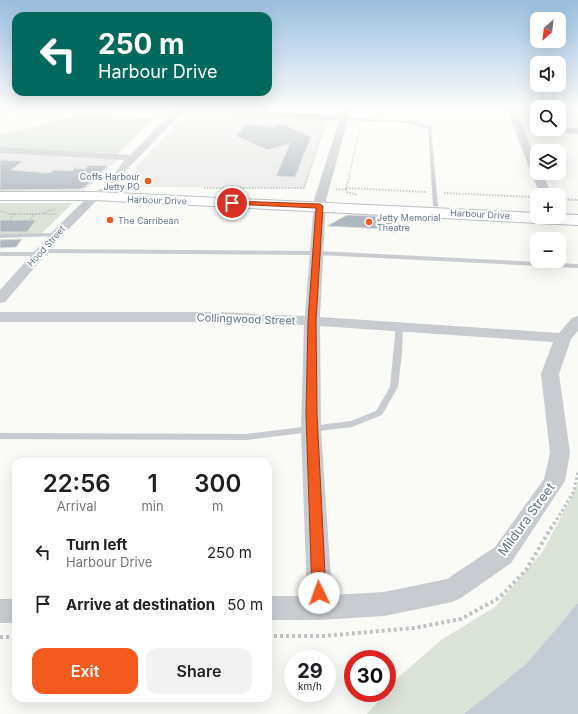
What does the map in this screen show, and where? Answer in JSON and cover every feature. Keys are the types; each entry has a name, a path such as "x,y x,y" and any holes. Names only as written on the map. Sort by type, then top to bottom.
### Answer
{"street":[{"name":"Hood Street","path":"0,299 56,235 95,196 110,188 122,168 149,141"},
{"path":"320,608 312,429 312,321 321,198 337,141"},
{"path":"524,141 530,156"},
{"path":"0,150 133,158"},
{"name":"Harbour Drive","path":"0,196 95,196 112,198 321,198 530,212"},
{"name":"Harbour Drive","path":"321,198 530,214"},
{"name":"Harbour Drive","path":"566,215 578,214"},
{"name":"Harbour Drive","path":"566,218 578,220"},
{"name":"Collingwood Street","path":"0,317 219,317 312,321 563,338"},
{"name":"Mildura Street","path":"272,608 320,608 384,604 452,590 503,555 554,481 560,453 550,374 563,338 578,321"},
{"path":"0,611 12,611"}],"lane":[{"path":"431,141 436,206"},
{"path":"0,236 56,235"},
{"path":"0,254 40,252 318,253 578,266"},
{"path":"0,436 246,437 352,424 379,413 394,387 399,327"}],"path":[{"path":"304,188 320,141"},
{"path":"346,190 358,141"},
{"path":"137,168 133,183 141,187"},
{"path":"203,188 304,188 321,198 346,190 353,194 362,196"},
{"path":"566,199 578,200"},
{"path":"0,211 15,214 57,214"},
{"path":"10,220 15,214"},
{"path":"32,219 35,214"},
{"path":"0,637 12,637"}],"shaded area":[{"path":"0,141 131,141 117,155 0,148"},
{"path":"161,141 320,141 304,188 141,187 133,181 137,166"},
{"path":"0,152 118,159 84,191 0,192"},
{"path":"0,203 73,203 41,234 0,235"},
{"path":"578,484 578,603 526,664 464,714 367,714 377,702 396,702 396,681 400,676 441,640 495,607 543,551"},
{"path":"578,603 578,714 464,714 526,664"}],"building":[{"path":"248,141 309,141 295,177 276,176 290,143 268,150"},
{"path":"0,160 23,161 11,170 49,173 54,170 72,171 75,168 85,169 89,165 107,166 85,187 80,189 0,190"},
{"name":"Jetty Memorial Theatre","path":"347,215 397,217 398,233 384,232 384,229 327,226"},
{"path":"0,220 36,220 27,232 0,232"},
{"path":"22,239 16,247 0,248 0,240"}],"place":[{"name":"Coffs Harbour Jetty PO","path":"148,181"},
{"name":"The Carribean","path":"110,220"},
{"name":"Jetty Memorial Theatre","path":"369,222"}],"route":[{"path":"232,203 320,206 318,253 312,321 312,429 319,593"}]}
